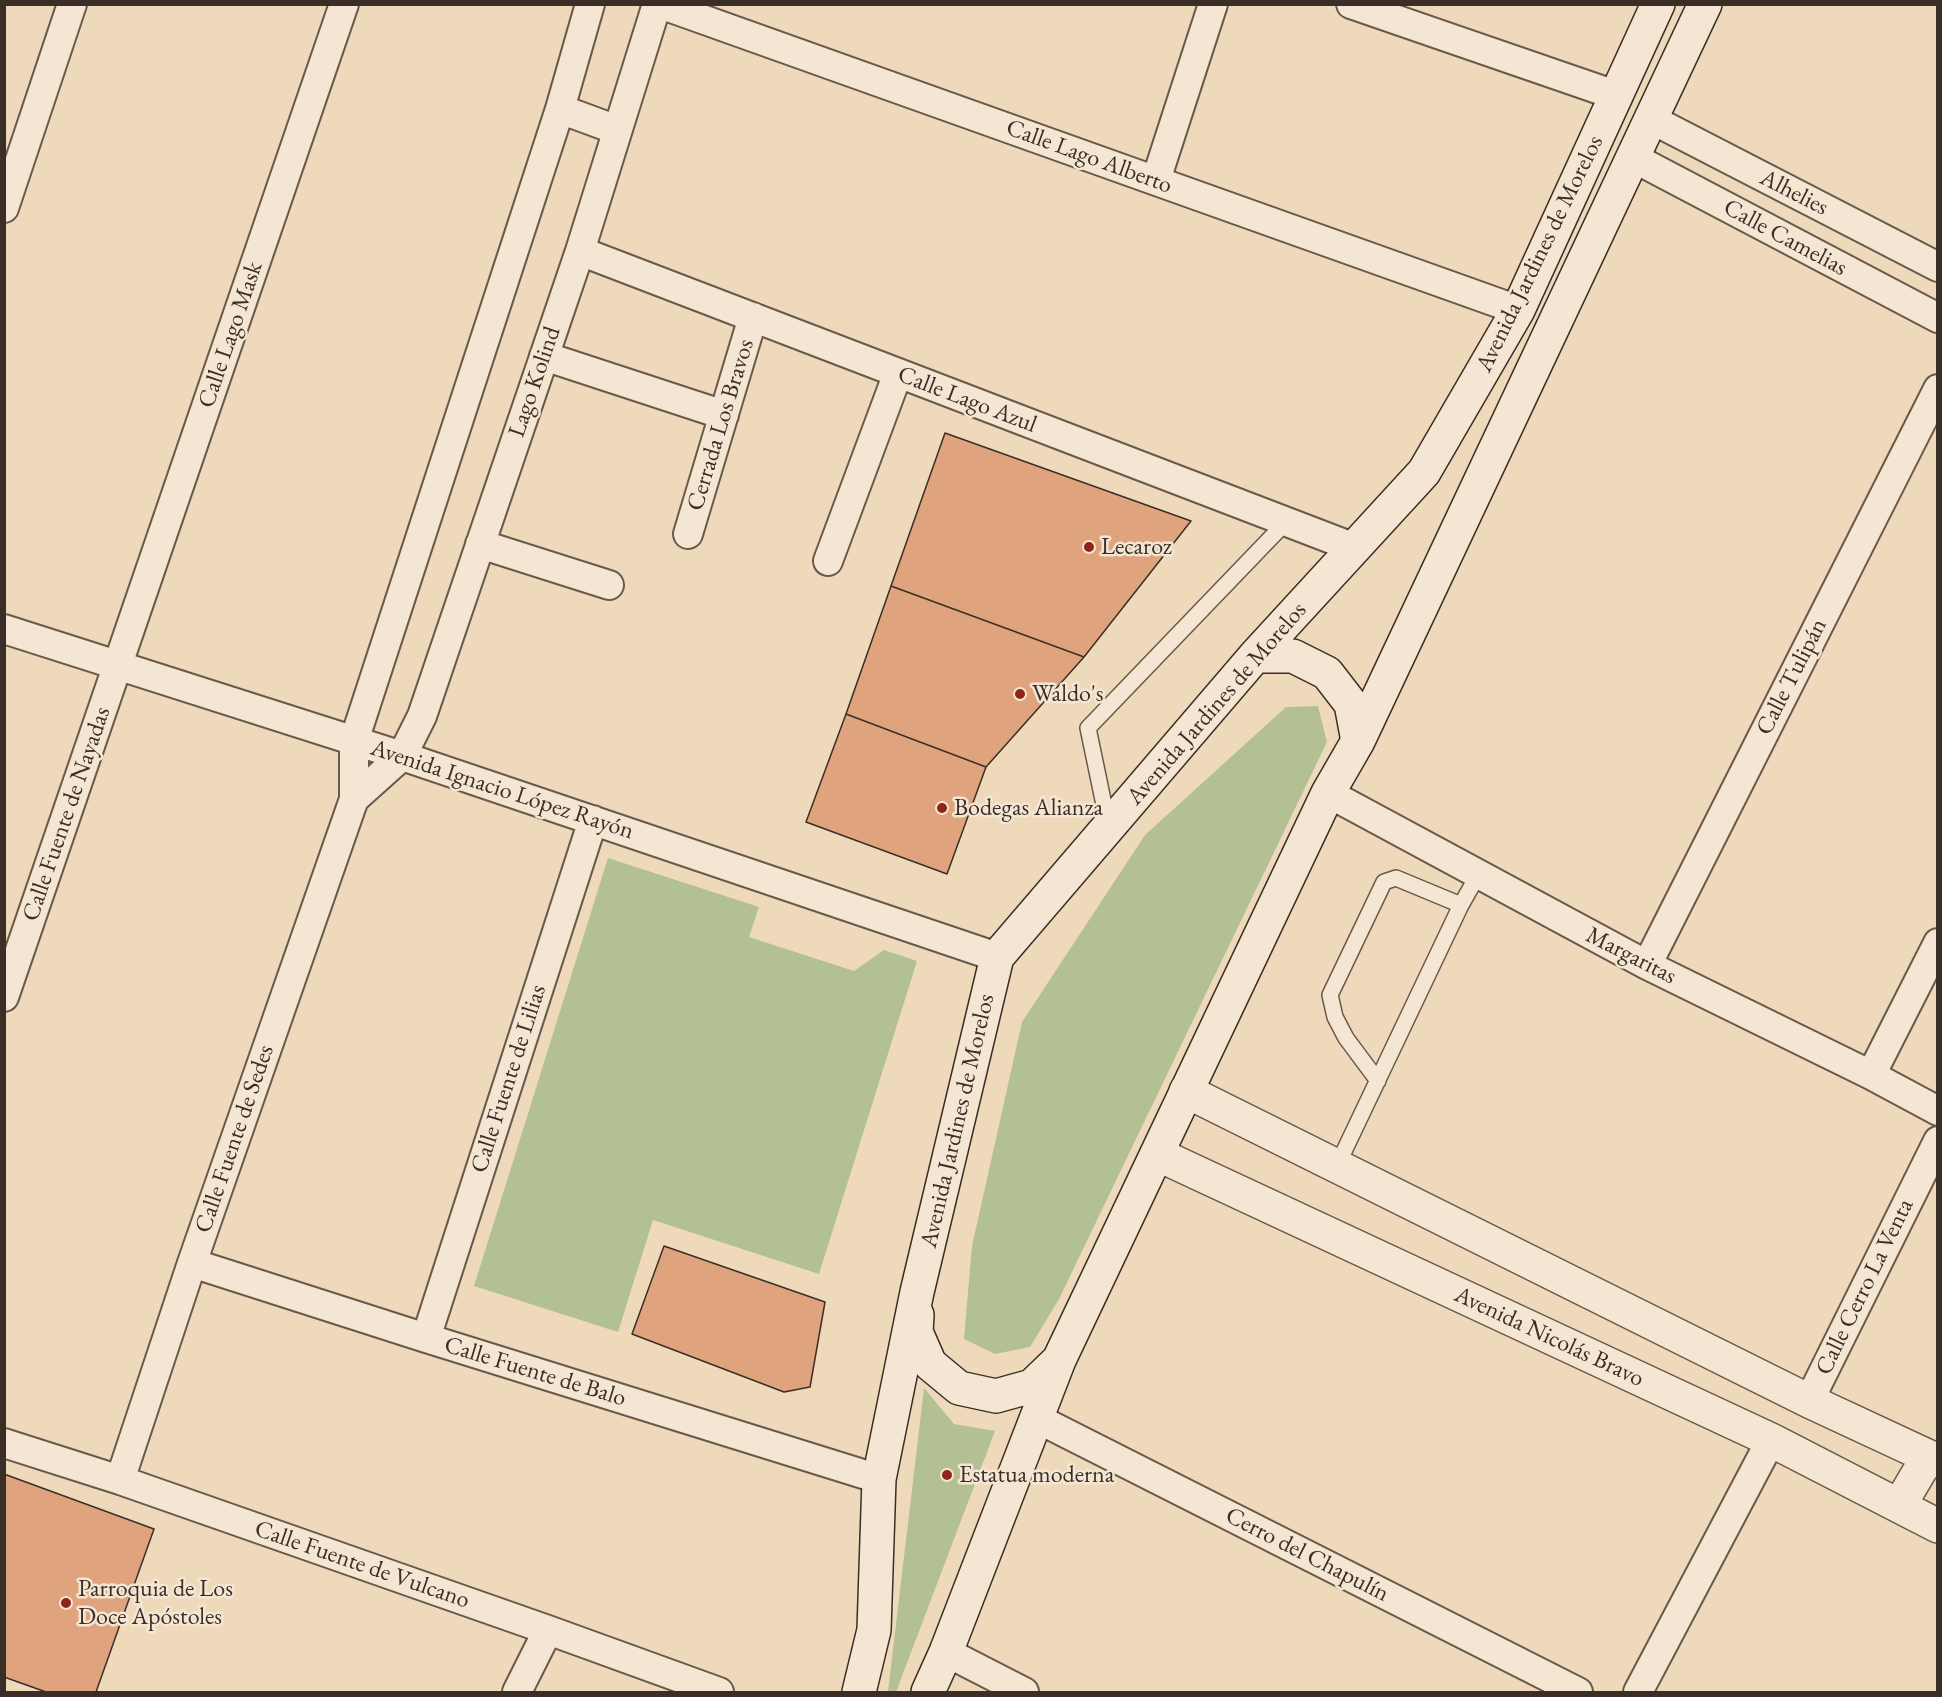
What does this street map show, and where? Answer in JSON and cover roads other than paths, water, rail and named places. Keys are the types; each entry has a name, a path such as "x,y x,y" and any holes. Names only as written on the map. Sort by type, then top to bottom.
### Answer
{"main road":[{"name":"Avenida Jardines de Morelos","path":"859,1692 874,1630 879,1479 917,1292 997,957 1255,656 1424,472 1518,310 1618,96 1658,4"},
{"name":"Avenida Jardines de Morelos","path":"928,1692 946,1652 1059,1360 1328,793 1358,741 1705,4"},
{"path":"1255,656 1293,656 1327,673 1351,704 1358,741"},
{"path":"1186,1091 1809,1401 1933,1459 1899,1506"},
{"name":"Avenida Nicolás Bravo","path":"1157,1154 1771,1440 1938,1526"},
{"path":"917,1292 916,1332 930,1364 959,1388 996,1396 1032,1386 1059,1360"}],"street":[{"path":"4,208 72,4"},
{"name":"Calle Lago Mask","path":"118,666 344,4"},
{"path":"354,741 560,109 590,4"},
{"name":"Lago Kolind","path":"402,756 422,716 580,251 658,4"},
{"name":"Calle Lago Alberto","path":"658,4 1518,310"},
{"path":"1156,180 1213,4"},
{"path":"1351,4 1618,96"},
{"path":"560,109 617,130"},
{"name":"Alhelies","path":"1651,119 1938,267"},
{"name":"Calle Camelias","path":"1632,157 1938,318"},
{"name":"Calle Lago Azul","path":"580,251 1355,548"},
{"name":"Cerrada Los Bravos","path":"688,534 753,317"},
{"path":"544,356 724,416"},
{"path":"828,561 898,373"},
{"name":"Calle Tulipán","path":"1647,965 1938,389"},
{"path":"480,544 609,585"},
{"name":"Avenida Ignacio López Rayón","path":"4,629 402,756 997,957"},
{"name":"Calle Fuente de Nayadas","path":"4,997 118,666"},
{"name":"Calle Fuente de Sedes","path":"120,1480 192,1263 354,799 354,741"},
{"name":"Calle Fuente de Sedes","path":"354,799 402,756"},
{"name":"Margaritas","path":"1328,793 1647,965 1871,1075 1938,1111"},
{"name":"Calle Fuente de Lilias","path":"426,1338 593,820"},
{"path":"1871,1075 1938,943"},
{"name":"Calle Cerro La Venta","path":"1809,1401 1938,1141"},
{"name":"Calle Fuente de Balo","path":"192,1263 879,1479"},
{"name":"Cerro del Chapulín","path":"1036,1418 1578,1692"},
{"path":"1638,1692 1771,1440"},
{"name":"Calle Fuente de Vulcano","path":"4,1443 120,1480 718,1692"},
{"path":"517,1692 548,1630"},
{"path":"946,1652 1024,1692"}],"lane":[{"path":"1109,827 1088,728 1286,522"},
{"path":"1337,1166 1461,905 1478,875"},
{"path":"1378,1081 1346,1038 1335,1017 1330,995 1384,882 1396,878 1461,905"}],"place":[{"name":"Lecaroz","path":"1089,547"},
{"name":"Waldo's","path":"1020,694"},
{"name":"Bodegas Alianza","path":"942,808"},
{"name":"Estatua moderna","path":"947,1475"},
{"name":"Parroquia de Los Doce Apóstoles","path":"66,1603"}]}
